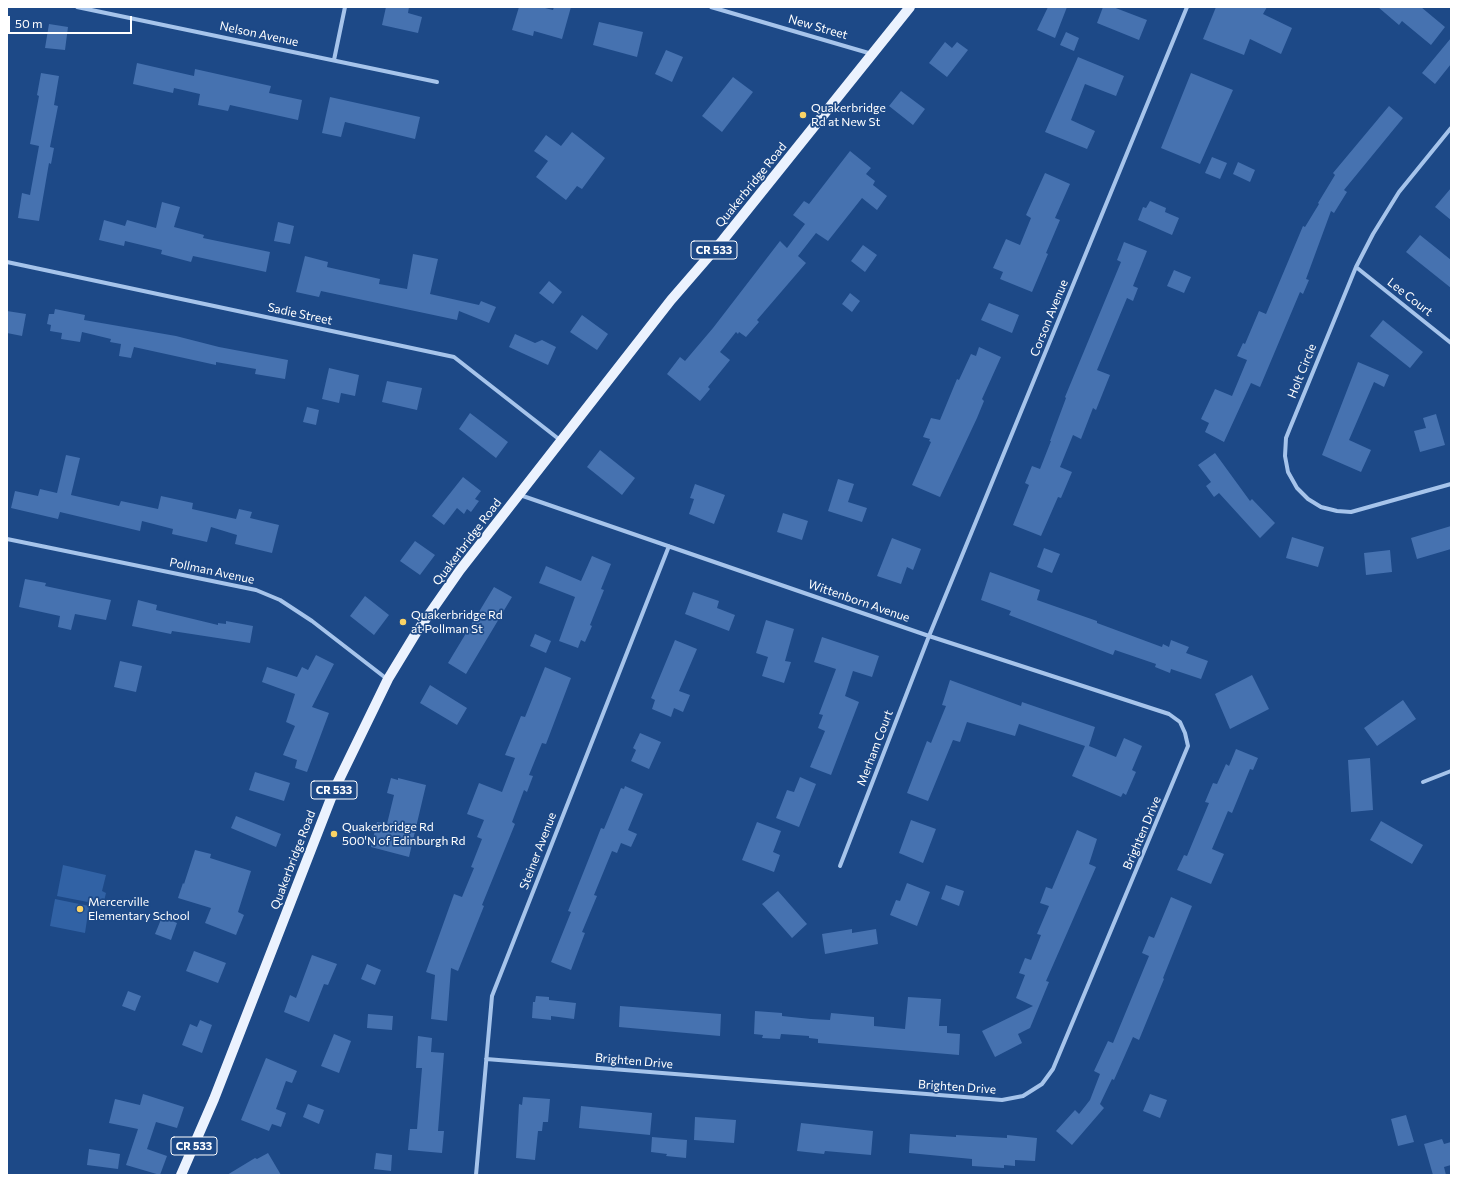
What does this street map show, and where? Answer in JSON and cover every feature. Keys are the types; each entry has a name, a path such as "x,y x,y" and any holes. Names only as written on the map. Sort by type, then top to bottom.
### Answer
{"main road":[{"name":"Quakerbridge Road","path":"181,1175 214,1098 335,788 388,679 416,633 460,570 562,442 670,300 723,240 910,7"}],"street":[{"name":"Nelson Avenue","path":"77,7 436,82"},
{"path":"334,60 345,7"},
{"name":"New Street","path":"711,7 873,54"},
{"name":"Corson Avenue","path":"929,636 1187,7"},
{"name":"Holt Circle","path":"1451,128 1399,192 1373,234 1356,267 1288,433 1285,456 1288,472 1297,488 1308,499 1322,507 1337,511 1351,512 1451,484"},
{"name":"Sadie Street","path":"7,262 454,357 562,442"},
{"name":"Lee Court","path":"1356,267 1451,343"},
{"name":"Wittenborn Avenue","path":"520,494 929,636 1169,714 1180,722 1185,733"},
{"name":"Pollman Avenue","path":"7,539 256,590 280,600 312,621 388,679"},
{"name":"Steiner Avenue","path":"476,1175 492,996 669,546"},
{"name":"Merham Court","path":"840,866 929,636"},
{"name":"Brighten Drive","path":"486,1059 1002,1100 1023,1096 1042,1084 1053,1069 1184,757 1188,746 1185,733"},
{"path":"1424,782 1451,771"}],"shaded area":[{"path":"63,865 106,875 102,891 106,893 103,905 57,896"},
{"path":"55,899 89,906 85,933 50,926"}],"building":[{"path":"386,7 409,7 408,13 422,17 418,33 382,25"},
{"path":"519,7 541,7 553,10 554,7 571,7 562,39 534,31 533,36 512,30"},
{"path":"1048,7 1067,7 1055,38 1037,30"},
{"path":"1103,7 1113,7 1147,20 1139,40 1097,23"},
{"path":"1216,7 1267,7 1263,14 1292,28 1281,54 1250,39 1244,55 1203,39"},
{"path":"1378,7 1421,7 1445,27 1431,45 1402,21 1399,25"},
{"path":"599,22 643,32 637,57 593,45"},
{"path":"49,24 68,27 65,50 45,48"},
{"path":"1066,32 1079,38 1074,51 1060,45"},
{"path":"1451,38 1451,64 1435,84 1422,73"},
{"path":"945,42 952,48 957,42 968,50 947,77 929,63"},
{"path":"666,50 683,57 672,82 655,74"},
{"path":"1078,57 1124,76 1116,96 1085,84 1071,120 1095,131 1087,149 1045,132"},
{"path":"137,63 194,76 195,69 271,86 269,93 302,100 298,120 230,105 228,111 198,105 200,94 174,88 173,93 133,84"},
{"path":"41,73 59,76 54,105 58,106 50,147 54,148 51,164 49,163 39,221 18,218 22,193 30,195 39,146 30,144 39,96 37,95"},
{"path":"1191,73 1233,90 1200,164 1161,148"},
{"path":"733,77 753,92 722,132 702,116"},
{"path":"901,91 925,109 913,125 889,106"},
{"path":"330,97 420,117 415,139 345,122 341,137 322,133"},
{"path":"1389,106 1403,118 1344,190 1347,192 1334,213 1331,211 1306,279 1309,280 1303,294 1300,292 1260,387 1251,383 1224,442 1205,432 1209,423 1201,419 1215,389 1232,396 1247,360 1237,356 1243,343 1245,344 1259,311 1266,314 1303,226 1305,227 1319,204 1318,203 1335,175 1333,173"},
{"path":"572,132 605,158 582,189 577,186 566,200 536,177 548,161 534,151 546,135 561,146"},
{"path":"850,151 871,168 866,174 875,181 873,185 887,196 877,210 862,198 828,241 816,233 798,256 806,263 757,320 759,322 746,337 739,332 738,334 736,332 720,352 730,360 708,387 710,389 700,401 667,374 680,357 685,361 713,328 780,241 787,248 805,224 793,215 804,201 809,204"},
{"path":"1212,157 1227,163 1220,179 1205,173"},
{"path":"1238,162 1255,170 1250,182 1233,174"},
{"path":"1045,173 1070,184 1055,218 1060,220 1032,292 1000,279 1003,272 993,268 1006,239 1020,245 1031,218 1026,215"},
{"path":"1451,188 1451,220 1435,207"},
{"path":"1150,201 1166,208 1165,212 1179,218 1172,235 1138,220 1143,207 1146,208"},
{"path":"162,202 180,207 174,227 204,235 203,238 270,252 266,272 193,256 191,262 161,254 162,250 125,241 124,246 99,240 104,220 125,226 127,220 156,228"},
{"path":"278,222 294,226 290,244 274,241"},
{"path":"1420,235 1451,260 1451,288 1406,252"},
{"path":"1124,242 1147,251 1133,286 1138,288 1133,301 1127,298 1097,370 1110,375 1096,410 1093,408 1081,439 1073,435 1060,467 1072,472 1061,498 1058,497 1041,536 1013,525 1029,485 1025,483 1032,466 1040,469 1051,441 1066,398 1065,397 1121,262 1117,260"},
{"path":"863,245 877,255 865,272 851,261"},
{"path":"413,254 438,259 430,294 479,305 481,301 496,307 489,323 459,311 457,320 321,291 319,297 296,292 305,256 328,262 327,267 380,279 379,284 407,289"},
{"path":"1174,270 1191,277 1184,293 1167,286"},
{"path":"549,281 562,292 553,304 539,293"},
{"path":"850,293 860,301 852,312 842,304"},
{"path":"989,303 1019,315 1012,333 981,320"},
{"path":"55,309 85,315 84,320 176,336 219,347 288,360 285,379 255,374 256,369 216,362 216,365 134,347 131,358 119,356 121,344 110,342 111,339 82,332 80,342 61,339 62,333 50,331 51,325 47,324 49,314 54,314"},
{"path":"7,311 26,314 22,336 7,333"},
{"path":"582,315 608,334 597,350 570,332"},
{"path":"1383,320 1423,352 1410,368 1370,336"},
{"path":"515,334 535,343 542,340 556,347 548,365 509,347"},
{"path":"979,347 1001,357 982,399 984,401 977,418 940,497 912,485 931,442 929,441 930,439 923,437 931,418 940,420 957,379 959,380 971,354 976,356"},
{"path":"1358,362 1389,375 1384,387 1374,382 1349,440 1371,450 1361,472 1322,455"},
{"path":"329,368 359,375 355,396 341,393 339,403 322,399"},
{"path":"387,381 422,388 417,410 382,402"},
{"path":"307,407 319,410 316,425 303,422"},
{"path":"470,413 508,442 496,458 459,429"},
{"path":"1436,414 1445,445 1420,452 1414,431 1426,428 1423,418"},
{"path":"600,450 635,478 622,495 587,467"},
{"path":"1215,453 1250,501 1252,499 1275,523 1260,538 1219,493 1214,497 1206,486 1211,482 1198,465"},
{"path":"66,455 80,458 71,495 119,506 121,501 158,509 161,496 193,503 192,509 236,519 239,509 252,512 250,518 279,525 272,553 235,544 237,535 211,527 207,542 172,534 173,529 142,521 140,531 60,512 58,519 11,508 15,491 38,496 40,489 57,493"},
{"path":"463,477 481,491 475,499 479,501 471,512 467,509 464,514 457,508 444,525 432,516"},
{"path":"838,479 854,484 848,502 867,508 862,522 828,511"},
{"path":"695,484 725,495 714,524 689,514 694,499 690,498"},
{"path":"783,513 808,521 802,540 777,532"},
{"path":"1451,526 1451,549 1417,559 1411,538"},
{"path":"1292,537 1324,547 1318,567 1286,558"},
{"path":"892,538 921,549 913,570 907,567 901,584 877,576"},
{"path":"415,541 435,555 420,575 400,561"},
{"path":"1044,548 1060,554 1052,573 1037,567"},
{"path":"1390,550 1392,572 1366,575 1364,553"},
{"path":"592,556 611,564 601,589 604,590 590,625 592,626 585,642 581,640 578,648 559,641 575,597 539,583 546,566 581,581"},
{"path":"990,572 1040,590 1037,600 1097,621 1097,623 1162,647 1163,644 1169,647 1171,640 1189,647 1186,653 1208,661 1201,679 1171,669 1170,673 1155,667 1156,664 1115,650 1113,655 1009,615 1011,611 981,600"},
{"path":"25,579 46,583 45,586 111,600 106,620 75,614 71,630 58,627 60,616 19,607"},
{"path":"494,587 512,597 466,674 448,663"},
{"path":"693,592 719,601 717,608 735,615 729,631 685,614"},
{"path":"365,596 389,615 374,635 350,616"},
{"path":"138,600 157,605 156,610 218,625 218,623 226,624 226,621 253,626 250,643 172,631 171,634 132,626"},
{"path":"766,620 794,629 785,661 791,662 784,683 762,676 768,657 756,653"},
{"path":"535,634 551,641 546,653 530,646"},
{"path":"822,637 879,656 872,677 853,671 845,696 859,702 831,775 810,767 825,731 818,728 823,715 819,714 836,669 814,662"},
{"path":"675,640 697,649 679,691 690,695 683,712 674,708 671,717 652,709 655,700 651,698"},
{"path":"316,655 334,664 312,707 329,713 307,772 295,768 297,760 283,755 295,726 286,722 295,694 262,682 267,667 297,677 302,667 308,670"},
{"path":"120,661 142,666 136,692 114,687"},
{"path":"545,667 571,678 546,744 542,743 529,775 533,776 527,792 524,790 512,822 515,824 482,905 484,906 458,971 451,968 447,1021 431,1019 435,975 426,972 454,894 462,897 474,868 471,867 482,839 477,837 484,820 467,814 479,783 502,792 515,758 505,755 521,716 525,717"},
{"path":"1252,675 1269,709 1230,729 1215,694"},
{"path":"950,680 1021,706 1022,702 1095,727 1089,746 1116,757 1124,738 1142,746 1132,770 1136,772 1126,795 1123,793 1121,797 1072,776 1085,746 1019,724 1015,736 967,722 960,742 953,740 928,801 907,793 927,741 931,743 946,706 942,705"},
{"path":"430,685 467,708 457,725 420,703"},
{"path":"1403,700 1416,719 1377,746 1364,728"},
{"path":"640,733 661,742 649,769 631,761 636,750 633,748"},
{"path":"1236,749 1258,758 1253,770 1250,769 1232,813 1228,811 1212,849 1224,854 1211,884 1177,870 1184,855 1187,856 1209,803 1205,802 1213,783 1217,784 1226,764 1229,766"},
{"path":"1370,758 1373,810 1351,812 1348,760"},
{"path":"255,772 290,783 284,801 249,790"},
{"path":"800,777 816,784 799,827 776,818 787,790 794,792"},
{"path":"391,778 398,780 398,778 426,785 409,857 371,847 377,822 387,824 394,795 387,793"},
{"path":"625,786 643,794 628,830 637,834 631,847 621,843 617,853 612,851 594,895 597,896 582,932 585,933 571,970 551,962 571,912 568,911 601,828 604,829 621,788 624,789"},
{"path":"236,816 281,834 276,847 231,828"},
{"path":"911,820 936,829 923,863 899,853"},
{"path":"1381,821 1423,845 1412,864 1370,840"},
{"path":"757,822 781,831 773,852 780,855 774,872 742,860"},
{"path":"1077,830 1097,839 1089,864 1096,867 1046,981 1049,982 1030,1028 1018,1034 1022,1043 995,1057 982,1031 1033,1006 1016,998 1025,975 1019,973 1025,958 1031,960 1041,935 1037,934 1049,906 1040,903 1046,887 1052,889"},
{"path":"195,850 211,854 210,858 251,871 238,912 244,915 236,935 205,923 211,908 178,898"},
{"path":"907,883 930,892 917,926 890,915 896,900 900,901"},
{"path":"946,885 964,891 959,906 941,899"},
{"path":"778,891 807,924 792,938 762,904"},
{"path":"1171,897 1192,906 1163,978 1164,979 1139,1040 1133,1037 1114,1080 1112,1079 1100,1104 1104,1108 1072,1145 1056,1131 1075,1110 1079,1114 1090,1100 1100,1074 1094,1071 1108,1041 1113,1043 1149,956 1142,953 1149,936 1154,938"},
{"path":"162,917 177,923 171,940 155,934"},
{"path":"852,929 852,933 876,929 878,944 825,954 822,934"},
{"path":"194,951 226,963 218,983 186,971"},
{"path":"312,955 337,964 328,985 324,984 309,1022 284,1012 290,995 296,998"},
{"path":"367,964 381,970 375,985 361,979"},
{"path":"128,991 141,996 135,1011 122,1006"},
{"path":"536,996 549,997 549,1000 576,1003 574,1019 551,1016 551,1020 532,1018 533,1002 535,1002"},
{"path":"908,997 941,999 939,1026 947,1026 947,1033 960,1034 959,1055 818,1043 818,1039 809,1038 809,1036 781,1034 780,1039 762,1038 763,1035 754,1034 755,1011 782,1013 782,1016 830,1020 831,1013 874,1017 874,1026 905,1029"},
{"path":"620,1006 721,1014 720,1036 619,1027"},
{"path":"368,1014 393,1016 392,1030 367,1028"},
{"path":"200,1020 212,1025 202,1053 182,1045 190,1024 197,1027"},
{"path":"334,1034 351,1041 339,1073 321,1066"},
{"path":"418,1036 432,1038 431,1052 444,1053 438,1131 444,1131 442,1153 408,1150 410,1129 417,1129 422,1068 416,1068"},
{"path":"266,1058 297,1071 292,1083 286,1081 276,1109 286,1113 281,1127 272,1124 269,1131 241,1120"},
{"path":"143,1094 184,1107 177,1128 156,1122 147,1149 167,1156 160,1175 126,1165 138,1129 109,1123 115,1099 140,1105"},
{"path":"1150,1094 1167,1100 1160,1118 1143,1111"},
{"path":"523,1097 550,1099 548,1122 543,1122 542,1131 538,1131 535,1160 516,1158 519,1104 522,1105"},
{"path":"308,1104 324,1110 319,1124 303,1117"},
{"path":"581,1106 652,1113 650,1135 579,1128"},
{"path":"1406,1115 1414,1142 1398,1146 1391,1119"},
{"path":"695,1117 736,1120 734,1143 694,1140"},
{"path":"801,1123 873,1131 871,1155 825,1151 824,1154 797,1151"},
{"path":"910,1134 1007,1138 1007,1135 1037,1138 1035,1161 1015,1160 1015,1166 1004,1165 1004,1168 972,1166 972,1159 909,1153"},
{"path":"652,1137 687,1140 686,1158 666,1156 667,1154 651,1152"},
{"path":"1442,1139 1444,1144 1451,1142 1451,1165 1444,1167 1446,1175 1433,1175 1424,1144"},
{"path":"89,1149 120,1154 118,1169 87,1165"},
{"path":"268,1153 281,1175 227,1175 255,1158 257,1159"},
{"path":"376,1153 392,1155 391,1171 374,1169"}],"place":[{"name":"Quakerbridge Rd at New St","path":"803,115"},
{"name":"Quakerbridge Rd at Pollman St","path":"403,622"},
{"name":"Quakerbridge Rd 500'N of Edinburgh Rd","path":"334,834"},
{"name":"Mercerville Elementary School","path":"80,909"}]}
